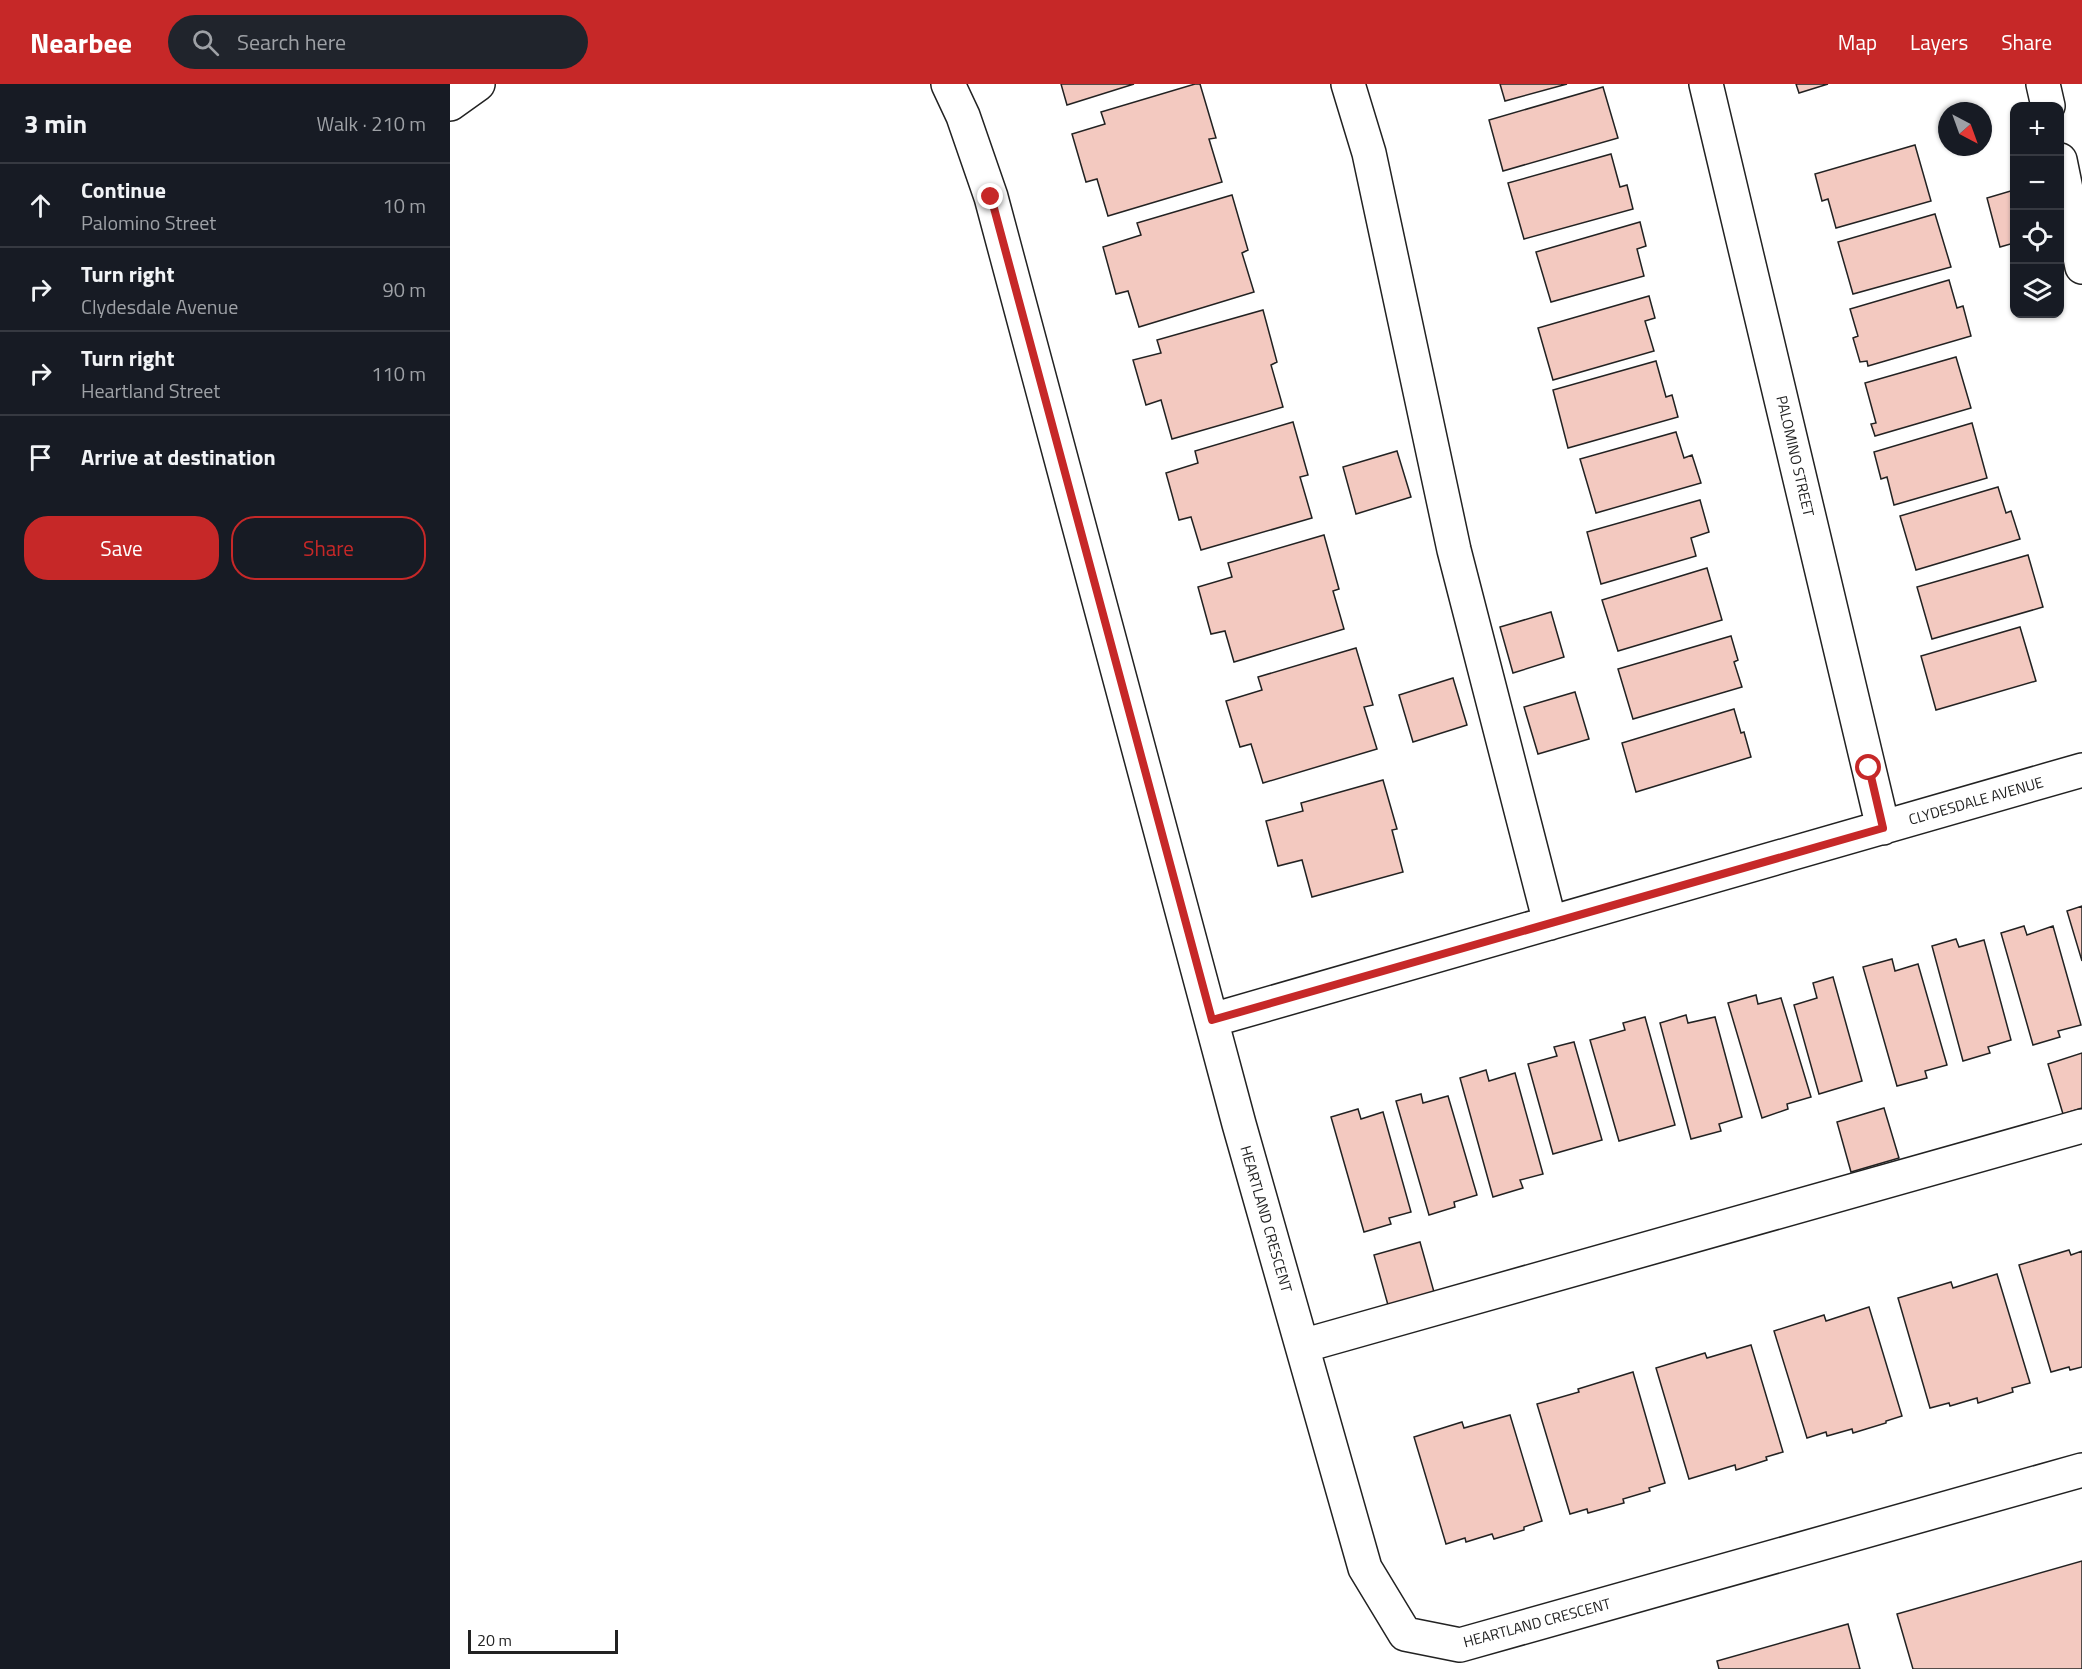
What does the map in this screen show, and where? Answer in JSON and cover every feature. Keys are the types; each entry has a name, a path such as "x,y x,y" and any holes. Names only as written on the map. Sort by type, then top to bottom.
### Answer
{"street":[{"path":"450,104 478,84"},
{"name":"HEARTLAND CRESCENT","path":"948,84 963,116 991,197 1212,1020 1365,1568 1405,1634 1460,1645 2082,1470"},
{"path":"1348,84 1369,153 1454,550 1550,922"},
{"name":"PALOMINO STREET","path":"1707,84 1883,828"},
{"path":"2043,84 2047,102"},
{"path":"2064,179 2082,267"},
{"name":"CLYDESDALE AVENUE","path":"1212,1020 2082,770"},
{"path":"1302,1346 2082,1126"}],"building":[{"path":"1061,84 1134,84 1067,105"},
{"path":"1200,84 1216,138 1209,139 1222,182 1108,216 1097,179 1086,182 1072,134 1105,124 1101,112"},
{"path":"1500,84 1567,84 1505,101"},
{"path":"1796,84 1828,84 1799,93"},
{"path":"1603,87 1618,138 1503,171 1489,120"},
{"path":"1915,145 1931,201 1836,228 1828,199 1822,201 1815,174"},
{"path":"1611,154 1620,187 1627,185 1633,209 1524,239 1508,183"},
{"path":"2010,191 2010,244 2000,247 1987,198"},
{"path":"1232,195 1248,250 1242,253 1254,292 1139,327 1128,291 1116,294 1103,247 1141,235 1137,223"},
{"path":"1935,214 1951,267 1853,294 1838,242"},
{"path":"1640,222 1646,246 1637,249 1644,276 1551,302 1536,252"},
{"path":"1949,280 1957,308 1963,306 1971,336 1868,366 1867,361 1860,362 1853,338 1858,336 1850,309"},
{"path":"1649,296 1655,318 1645,321 1654,351 1553,380 1538,328"},
{"path":"1263,310 1277,362 1271,365 1283,407 1172,439 1161,400 1146,405 1133,360 1161,353 1157,340"},
{"path":"1956,357 1971,408 1875,436 1871,424 1876,423 1865,383"},
{"path":"1656,361 1666,397 1672,395 1678,417 1568,448 1553,390"},
{"path":"1293,422 1308,475 1300,477 1312,518 1201,550 1191,517 1179,520 1166,473 1198,463 1195,451"},
{"path":"1972,423 1987,478 1894,505 1887,477 1881,479 1874,452"},
{"path":"1676,432 1684,458 1692,455 1701,483 1596,513 1580,459"},
{"path":"1397,451 1411,497 1356,514 1343,467"},
{"path":"1998,487 2006,513 2011,511 2020,539 1916,570 1900,516"},
{"path":"1700,500 1709,532 1691,538 1696,556 1601,584 1587,532"},
{"path":"1324,535 1339,589 1333,591 1344,629 1234,662 1225,631 1211,634 1198,587 1232,577 1228,563"},
{"path":"2028,555 2043,607 1932,639 1917,587"},
{"path":"1707,568 1722,620 1618,651 1602,600"},
{"path":"1551,612 1564,657 1513,673 1500,627"},
{"path":"2020,627 2036,681 1936,710 1921,656"},
{"path":"1731,636 1738,660 1734,662 1742,687 1633,719 1618,669"},
{"path":"1356,648 1373,705 1364,707 1377,749 1263,783 1251,744 1240,747 1226,701 1262,690 1258,677"},
{"path":"1453,678 1467,725 1413,742 1399,695"},
{"path":"1575,692 1589,739 1538,754 1524,707"},
{"path":"1734,709 1751,757 1636,792 1622,743"},
{"path":"1383,780 1397,829 1392,830 1403,872 1312,897 1302,860 1278,866 1266,821 1303,811 1301,803"},
{"path":"2082,906 2082,961 2067,911"},
{"path":"2024,926 2027,935 2053,926 2081,1025 2058,1031 2060,1037 2033,1045 2001,933"},
{"path":"1956,939 1959,947 1984,940 2011,1040 1988,1047 1990,1053 1963,1061 1932,946"},
{"path":"1892,959 1895,971 1918,964 1947,1065 1925,1071 1927,1078 1897,1086 1863,967"},
{"path":"1833,977 1862,1081 1819,1094 1794,1005 1817,998 1813,983"},
{"path":"1756,995 1758,1004 1781,998 1811,1097 1787,1104 1788,1109 1762,1118 1728,1003"},
{"path":"1686,1015 1688,1023 1715,1017 1742,1117 1719,1124 1721,1131 1691,1139 1660,1023"},
{"path":"1645,1017 1675,1125 1619,1141 1590,1040 1625,1030 1623,1023"},
{"path":"1574,1042 1602,1140 1553,1154 1528,1064 1557,1056 1554,1047"},
{"path":"2082,1053 2082,1108 2063,1114 2048,1064"},
{"path":"1486,1070 1489,1081 1515,1073 1543,1174 1520,1180 1523,1188 1493,1197 1460,1078"},
{"path":"1421,1094 1423,1103 1448,1096 1477,1195 1454,1202 1455,1207 1429,1215 1396,1101"},
{"path":"1884,1108 1899,1158 1851,1172 1837,1122"},
{"path":"1358,1109 1361,1119 1383,1112 1411,1212 1389,1218 1391,1224 1364,1232 1331,1117"},
{"path":"1420,1242 1434,1292 1388,1305 1374,1255"},
{"path":"2069,1250 2071,1255 2082,1251 2082,1367 2070,1370 2069,1367 2051,1372 2019,1265"},
{"path":"1997,1274 2030,1383 2012,1388 2013,1392 1978,1403 1977,1398 1950,1406 1949,1403 1930,1408 1898,1298 1951,1282 1953,1288"},
{"path":"1869,1307 1902,1416 1853,1433 1852,1429 1827,1436 1826,1432 1807,1438 1774,1331 1824,1315 1826,1321"},
{"path":"1751,1345 1783,1452 1736,1470 1735,1465 1689,1479 1656,1368 1705,1353 1707,1358"},
{"path":"1633,1372 1665,1483 1649,1488 1650,1491 1623,1499 1624,1503 1588,1513 1587,1509 1570,1514 1537,1404 1579,1392 1578,1389"},
{"path":"1510,1415 1542,1521 1524,1527 1524,1530 1494,1539 1492,1534 1466,1542 1465,1538 1446,1544 1414,1437 1462,1422 1464,1428"},
{"path":"2082,1561 2082,1669 1913,1669 1897,1614"},
{"path":"1848,1624 1860,1669 1719,1669 1717,1661"}],"route":[{"path":"991,197 1212,1020 1883,828 1869,768"}]}
